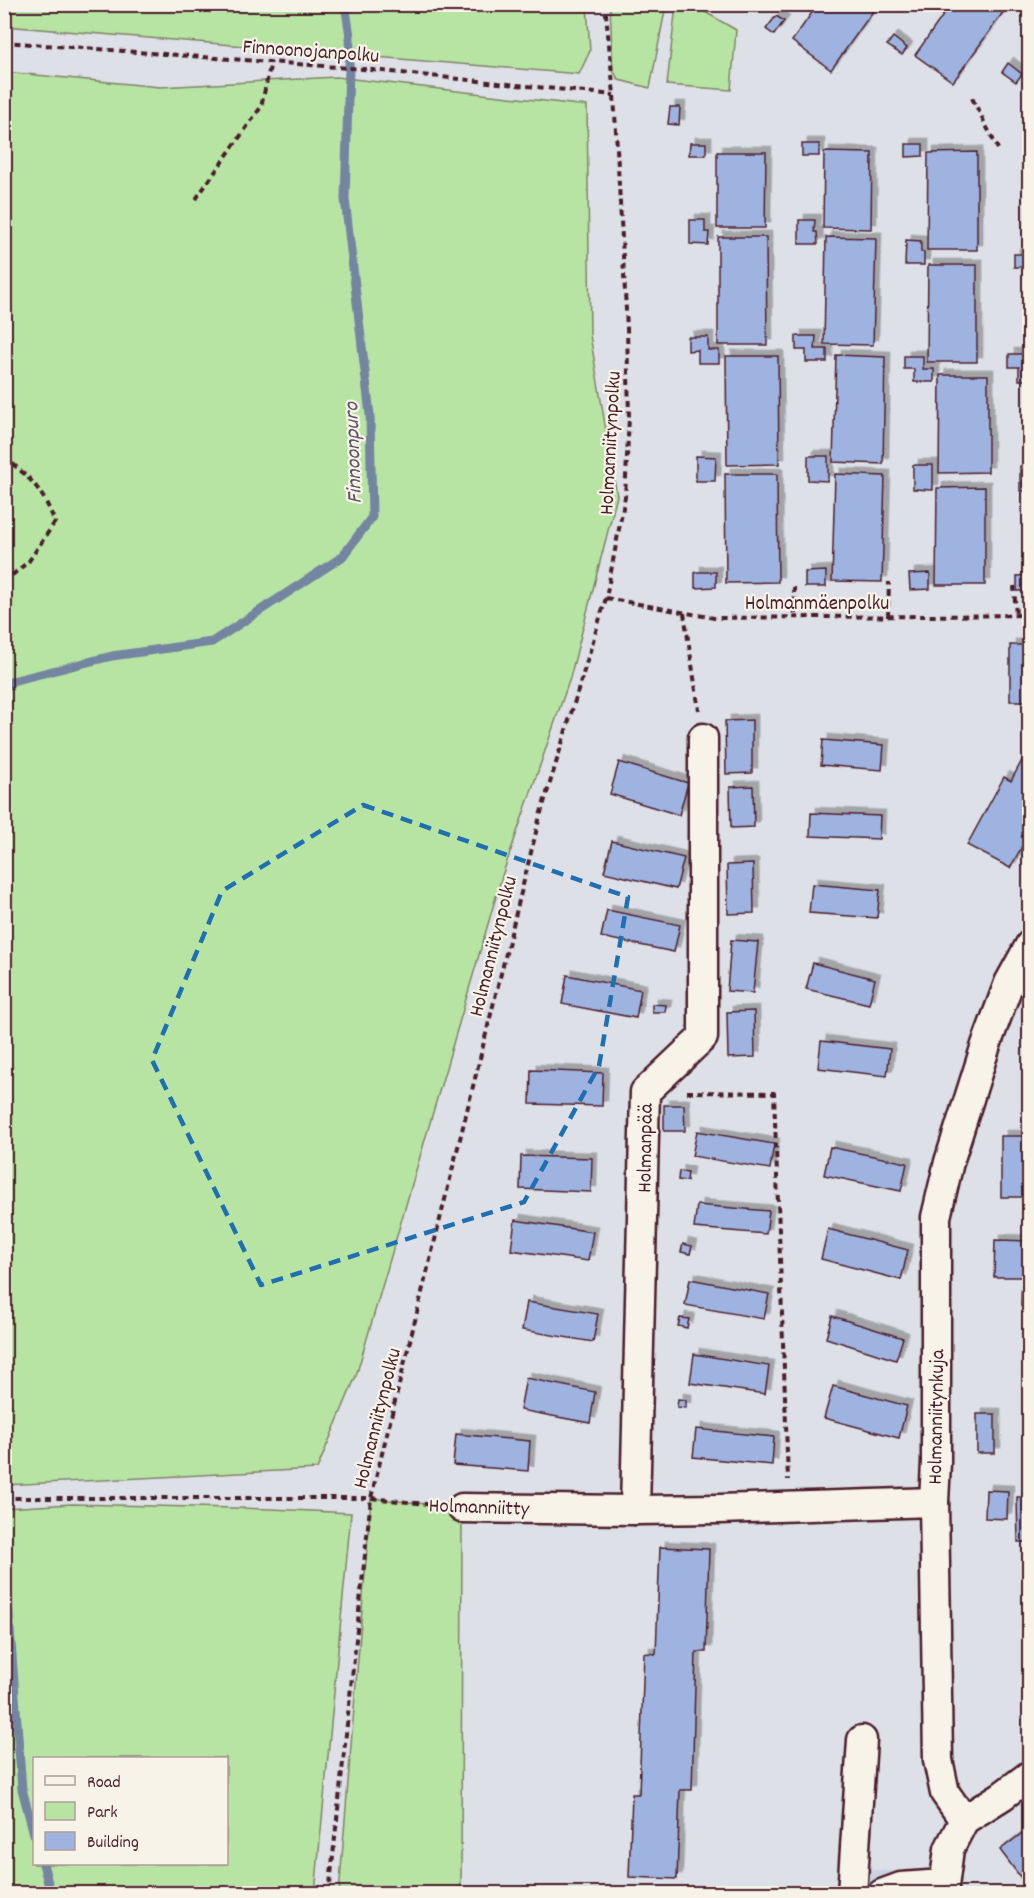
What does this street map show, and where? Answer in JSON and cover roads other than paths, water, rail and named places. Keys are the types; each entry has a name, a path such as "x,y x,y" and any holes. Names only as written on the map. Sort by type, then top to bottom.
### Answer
{"street":[{"name":"Holmanpää","path":"635,1510 645,1092 703,1037 703,738"},
{"name":"Holmanniitynkuja","path":"964,1820 945,1793 938,1760 934,1502 936,1217 949,1162 986,1045 1009,983 1029,945"},
{"name":"Holmanniitty","path":"462,1508 635,1510 789,1508 934,1502"},
{"path":"852,1893 862,1740"},
{"path":"894,1891 943,1889 949,1849 964,1820 1002,1796 1029,1775"}],"waterway":[{"name":"Finnoonpuro","path":"4,690 12,681 112,656 212,642 342,557 372,517 370,415 345,199 350,36 345,4"},
{"name":"Finnoonpuro","path":"4,1549 22,1789 33,1830"},
{"name":"Finnoonpuro","path":"43,1865 51,1894"}]}
